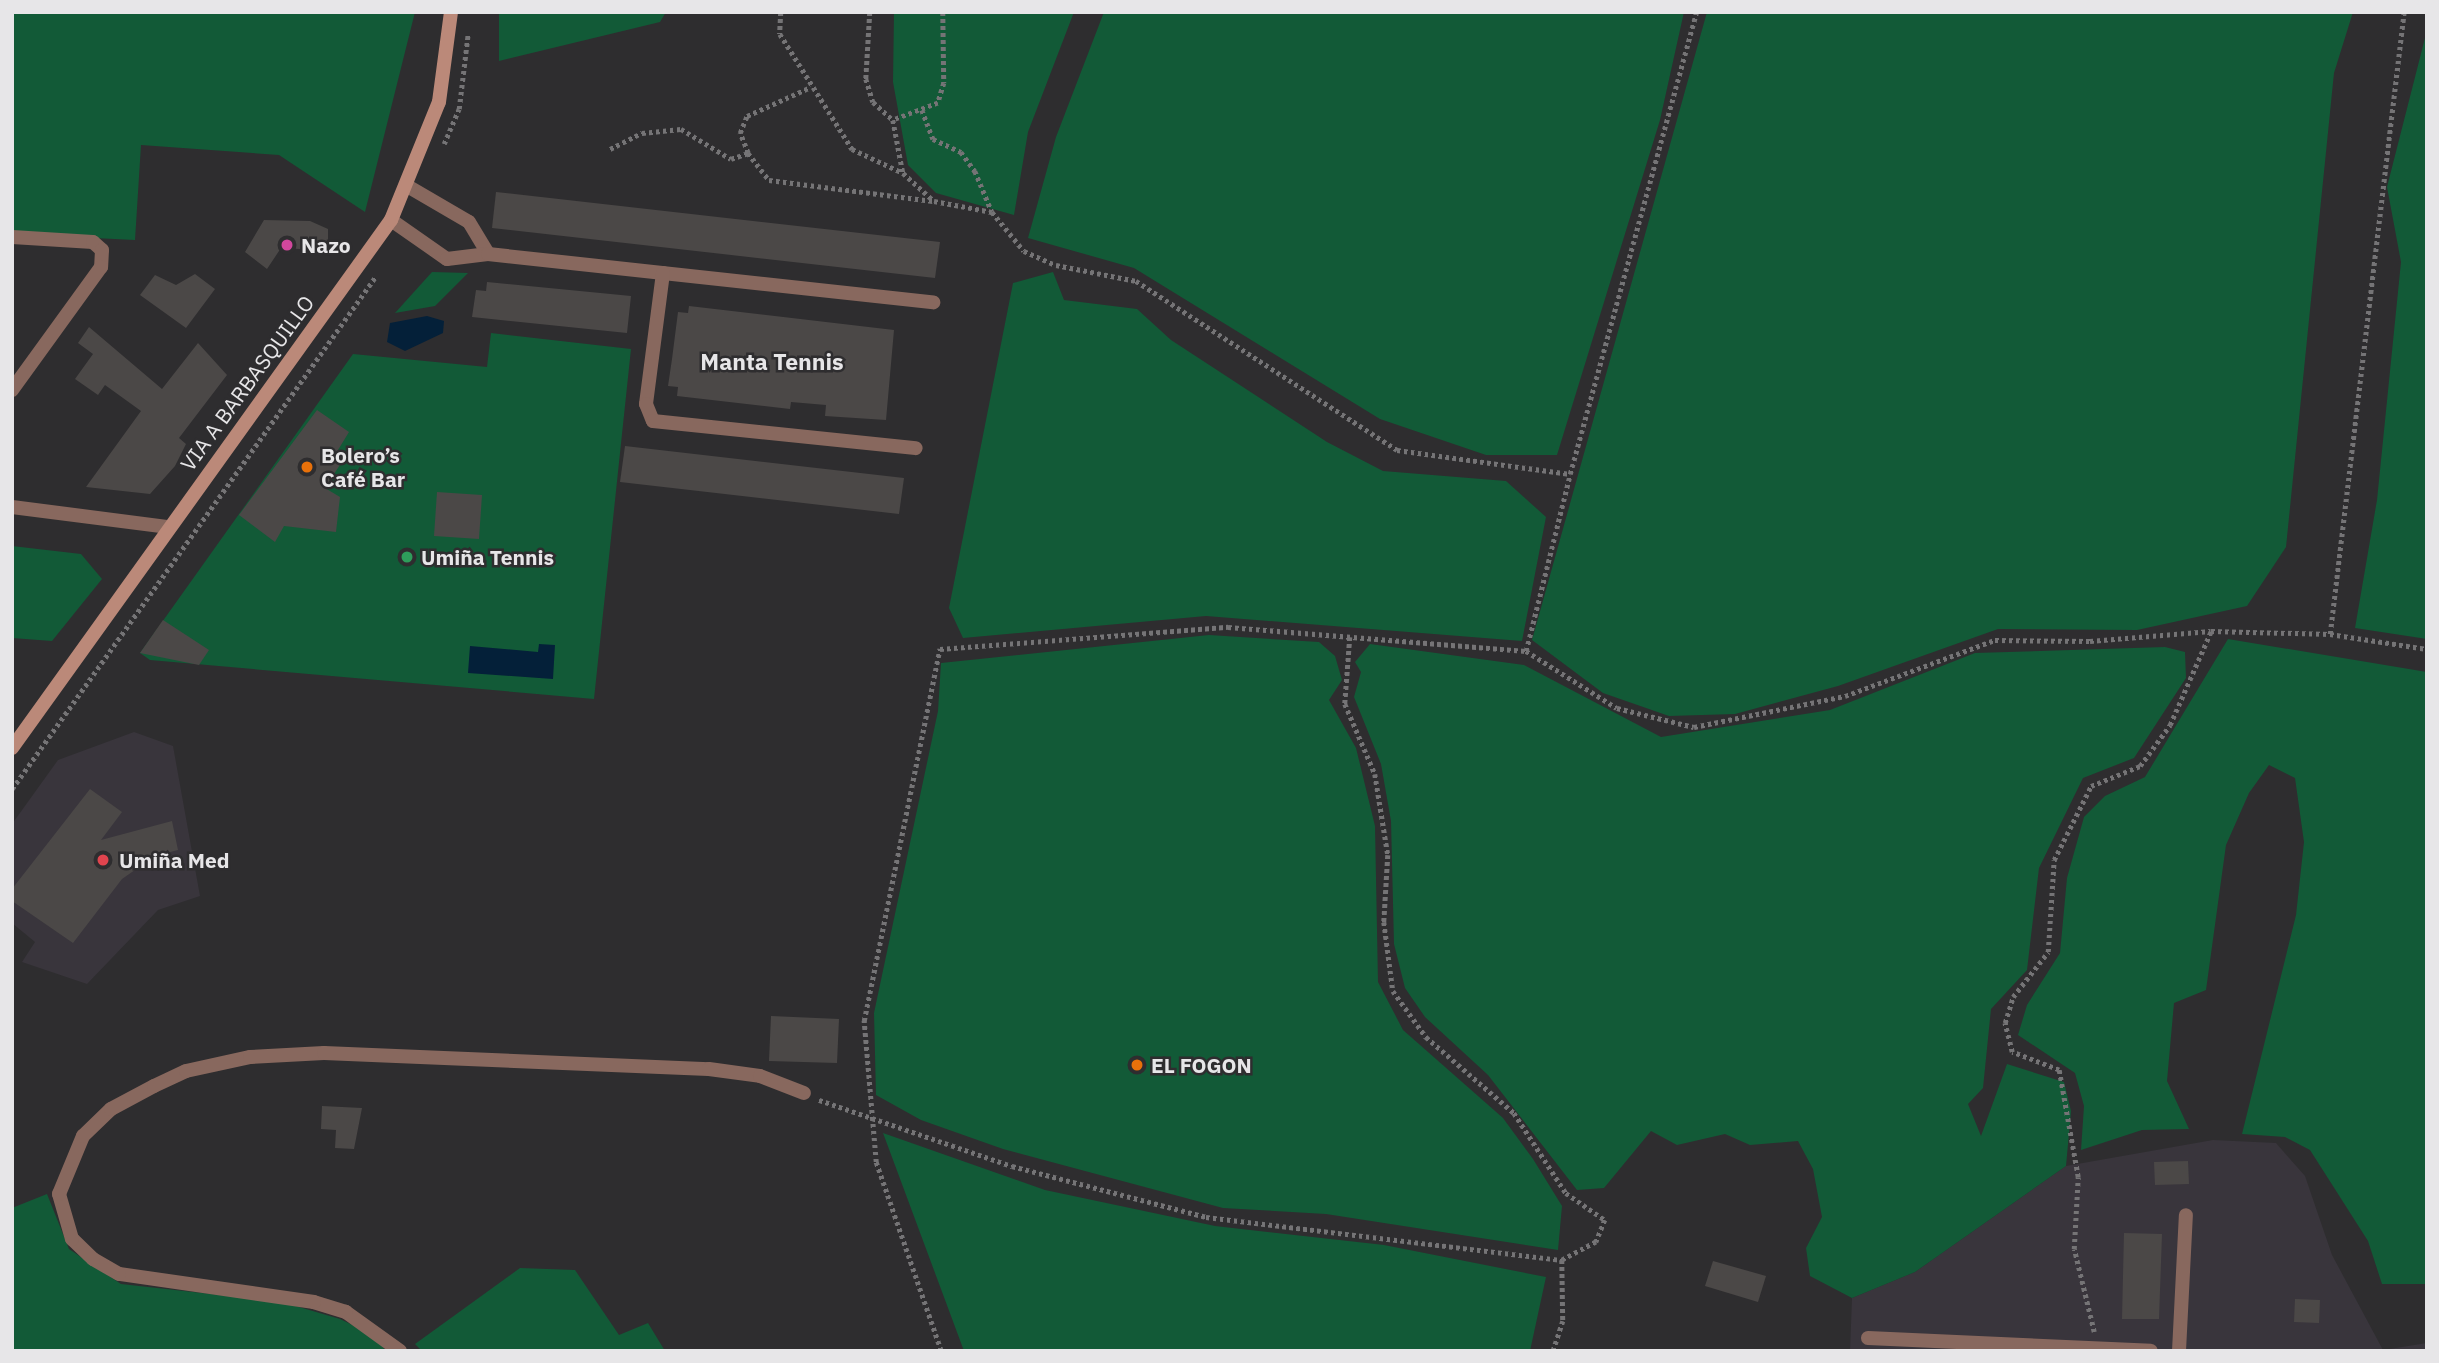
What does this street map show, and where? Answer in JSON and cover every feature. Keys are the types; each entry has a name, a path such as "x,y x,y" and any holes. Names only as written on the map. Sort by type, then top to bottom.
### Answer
{"main road":[{"name":"VIA A BARBASQUILLO","path":"12,748 391,220 409,187 439,102 452,12"}],"street":[{"path":"409,187 469,222 488,254"},
{"path":"391,220 447,259 488,254 933,302"},
{"path":"12,237 93,242 102,250 101,267 12,390"},
{"path":"663,273 646,404 653,421 916,447"},
{"path":"12,508 169,527"},
{"path":"400,1351 346,1312 314,1302 119,1274 93,1259 72,1239 59,1194 83,1136 111,1109 154,1086 186,1071 250,1057 324,1053 709,1069 760,1076 804,1093"},
{"path":"2179,1351 2186,1215"},
{"path":"1868,1338 1889,1345 2151,1351"}],"path":[{"path":"781,12 780,34 852,149 903,173 934,201"},
{"path":"870,12 866,79 873,102 892,120 903,173"},
{"path":"892,120 938,103 944,83 943,12"},
{"path":"1526,651 1570,474 1696,12"},
{"path":"2330,634 2404,12"},
{"path":"811,87 747,116 740,133 748,153 769,180 934,201 992,212"},
{"path":"922,110 933,139 961,152 975,171 992,212 1024,251 1136,281 1396,450 1570,474"},
{"path":"610,149 642,133 681,129 731,159 748,153"},
{"path":"941,1351 876,1162 864,1021 940,649 1049,644 1139,630 1227,627 1526,651 1617,708 1693,727 1844,696 1995,640 2090,641 2211,631 2330,634 2427,649"},
{"path":"2098,1349 2074,1249 2078,1177 2059,1070 2012,1052 2006,1023 2013,997 2048,952 2054,860 2091,786 2140,766 2170,725 2211,631"},
{"path":"839,1108 870,1116 1012,1166 1206,1217 1562,1260 1596,1242 1605,1220 1566,1193 1514,1113 1426,1037 1393,991 1384,922 1388,855 1375,774 1345,704 1350,636"},
{"path":"1553,1351 1563,1321 1562,1260"}],"shaded area":[{"name":"Umiña Med","path":"134,732 173,746 200,896 158,910 87,984 22,962 35,942 12,923 12,824 58,760"},
{"path":"2213,1140 2276,1143 2305,1176 2332,1255 2383,1350 2427,1343 2427,1351 1850,1351 1852,1298 1915,1272 2066,1166"}],"green space":[{"path":"12,12 415,12 365,212 279,155 141,145 135,240 12,234"},
{"path":"499,12 666,12 660,22 499,61"},
{"path":"894,12 1074,12 1028,132 1014,215 936,193 908,165 893,82"},
{"path":"1104,12 1684,12 1660,120 1557,455 1486,455 1380,419 1134,268 1028,238 1056,137"},
{"path":"1707,12 2353,12 2334,73 2286,547 2247,606 2137,630 1998,629 1838,686 1735,714 1669,716 1603,693 1532,640"},
{"path":"2427,30 2427,639 2355,628 2377,500 2401,262 2387,187"},
{"path":"432,272 468,273 435,306 395,313"},
{"path":"1053,272 1064,300 1137,309 1171,340 1327,442 1383,471 1506,481 1546,517 1522,641 1206,616 963,638 949,608 1013,283"},
{"name":"Umiña Tennis","path":"491,333 631,349 594,699 150,660 140,653 353,354 487,367"},
{"path":"12,546 81,554 102,579 52,641 12,638"},
{"path":"1209,635 1319,642 1335,656 1342,680 1329,700 1356,748 1375,826 1378,982 1403,1030 1503,1118 1533,1159 1562,1206 1558,1250 1326,1214 1223,1208 1003,1149 921,1120 876,1095 874,1013 938,711 941,663"},
{"path":"2228,639 2427,672 2427,1284 2382,1284 2368,1241 2310,1150 2285,1137 2242,1134 2296,915 2304,842 2295,778 2269,765 2249,793 2226,845 2206,990 2174,1003 2167,1081 2189,1129 2142,1130 2081,1150 2084,1106 2075,1073 2018,1035 2027,1005 2060,953 2067,878 2084,817 2105,796 2145,777"},
{"path":"1370,644 1524,665 1661,737 1830,710 1975,653 2165,647 2185,652 2186,678 2134,758 2083,778 2039,868 2027,970 1991,1009 1983,1088 1968,1104 1981,1136 2007,1064 2064,1082 2071,1111 2066,1166 1915,1272 1852,1298 1810,1276 1806,1248 1822,1217 1813,1169 1798,1141 1750,1145 1725,1134 1677,1145 1651,1131 1604,1188 1577,1190 1488,1075 1425,1017 1405,988 1394,944 1391,821 1381,764 1354,697 1361,672 1355,662"},
{"path":"883,1133 1045,1190 1215,1226 1384,1245 1546,1277 1530,1351 964,1351"},
{"path":"47,1194 69,1249 121,1284 282,1302 340,1319 373,1335 386,1351 12,1351 12,1208"},
{"path":"520,1268 575,1270 619,1335 648,1323 665,1351 422,1351 415,1344"}],"water":[{"path":"427,316 444,321 443,333 405,351 387,342 390,323"},
{"path":"539,644 555,645 553,679 468,673 470,646 538,652"}],"building":[{"path":"496,192 940,242 935,278 492,228"},
{"name":"Nazo","path":"264,220 310,221 328,229 328,242 319,250 281,248 267,269 245,252"},
{"path":"195,274 215,289 186,328 140,295 155,275 176,285"},
{"path":"487,282 631,296 627,333 472,317 476,290 486,291"},
{"path":"689,306 894,330 886,420 825,416 826,405 791,402 790,409 677,396 678,387 668,386 678,312 688,313"},
{"path":"89,327 162,389 198,343 227,375 179,438 186,444 175,466 150,494 86,487 141,411 105,385 98,395 75,379 93,354 78,343"},
{"name":"Bolero’s Café Bar","path":"317,410 349,432 338,450 345,457 325,488 340,497 336,532 284,526 275,542 239,515"},
{"path":"625,446 904,478 899,514 620,482"},
{"path":"437,492 482,495 479,539 434,536"},
{"path":"163,620 209,650 199,665 140,653"},
{"path":"90,789 122,812 101,840 172,821 178,850 155,856 122,879 73,943 12,901 12,889"},
{"path":"771,1016 839,1019 837,1063 769,1061"},
{"path":"322,1106 362,1108 354,1149 335,1148 336,1130 321,1129"},
{"path":"2188,1161 2189,1184 2155,1185 2154,1162"},
{"path":"2124,1233 2162,1234 2159,1319 2122,1319"},
{"path":"1713,1261 1766,1276 1758,1302 1705,1286"},
{"path":"2295,1299 2320,1300 2319,1323 2294,1322"}],"place":[{"name":"Nazo","path":"287,245"},
{"name":"Bolero’s Café Bar","path":"307,467"},
{"name":"Umiña Tennis","path":"407,557"},
{"name":"Umiña Med","path":"103,860"},
{"name":"EL FOGON","path":"1137,1065"}],"district":[{"name":"Manta Tennis","path":"772,361"}]}
